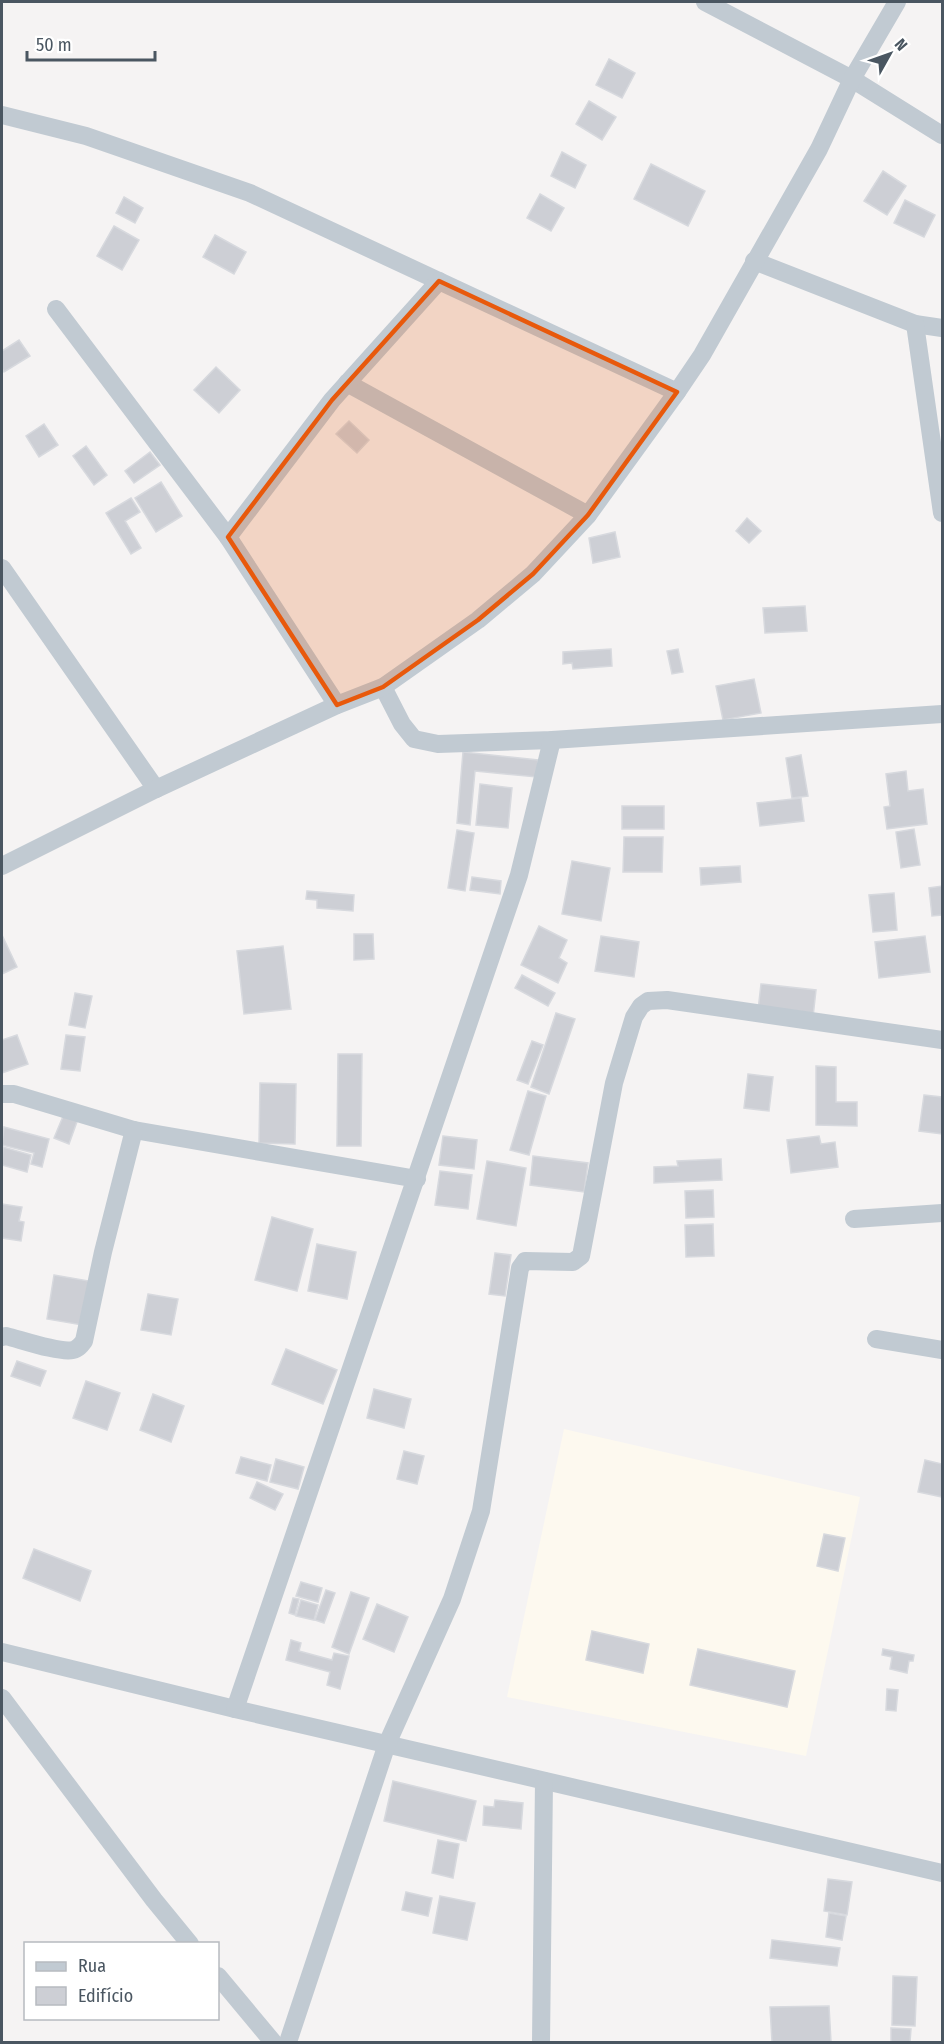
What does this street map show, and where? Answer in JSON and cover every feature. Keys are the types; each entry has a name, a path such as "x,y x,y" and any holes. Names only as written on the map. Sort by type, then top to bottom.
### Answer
{"street":[{"path":"705,2 852,79 942,135"},
{"path":"2,866 156,789 336,705 383,687 478,620 532,574 588,515 702,355 819,148 852,79 897,2"},
{"path":"2,114 86,136 250,193 677,392"},
{"path":"754,261 915,324 942,328"},
{"path":"228,537 332,400 439,281"},
{"path":"56,309 228,537 336,705"},
{"path":"915,324 942,513"},
{"path":"347,383 588,515"},
{"path":"2,568 156,789"},
{"path":"383,687 402,724 414,739 438,744 552,740 942,714"},
{"path":"235,1709 519,875 552,740"},
{"path":"288,2043 387,1744 452,1599 481,1511 520,1269 525,1261 573,1262 581,1256 614,1083 634,1017 640,1006 648,1001 667,1000 942,1040"},
{"path":"2,1094 14,1094 134,1130 417,1179"},
{"path":"2,1337 73,1350 80,1347 84,1341 103,1252 134,1130"},
{"path":"854,1219 942,1213"},
{"path":"876,1339 942,1350"},
{"path":"2,1652 235,1709 942,1873"},
{"path":"2,1698 154,1900 188,1942"},
{"path":"542,2043 544,1781"},
{"path":"219,1977 273,2043"}],"highlighted area":[{"path":"439,281 677,392 588,515 533,574 478,620 383,687 337,705 228,537 332,400"}],"shaded area":[{"path":"564,1429 860,1497 806,1756 507,1697"}],"building":[{"path":"609,59 635,73 622,98 596,85"},
{"path":"589,101 616,117 602,140 576,124"},
{"path":"562,152 586,165 575,188 551,176"},
{"path":"651,164 705,191 688,226 634,199"},
{"path":"883,171 906,186 887,215 864,201"},
{"path":"540,194 564,208 551,231 527,218"},
{"path":"124,197 143,208 135,223 116,213"},
{"path":"905,200 935,215 924,237 894,223"},
{"path":"114,226 139,240 122,270 97,256"},
{"path":"215,235 246,252 234,274 203,257"},
{"path":"19,340 30,356 4,372 2,351"},
{"path":"216,367 240,390 219,413 194,390"},
{"path":"349,421 369,440 357,453 336,434"},
{"path":"44,424 58,445 39,457 26,436"},
{"path":"86,446 107,475 94,485 73,456"},
{"path":"150,452 160,465 134,483 125,471"},
{"path":"161,482 182,516 156,532 135,498"},
{"path":"131,498 140,512 125,521 141,548 131,554 106,513"},
{"path":"747,518 761,531 749,543 736,531"},
{"path":"615,532 620,557 593,563 589,538"},
{"path":"805,606 807,631 765,633 763,608"},
{"path":"611,649 612,666 573,669 572,663 563,664 563,652"},
{"path":"678,649 683,672 672,674 667,651"},
{"path":"754,679 761,713 723,720 716,686"},
{"path":"463,752 538,760 537,777 475,771 470,825 457,823"},
{"path":"801,755 808,796 792,798 786,758"},
{"path":"906,771 908,791 923,789 927,824 887,829 884,807 890,806 886,774"},
{"path":"480,784 512,788 508,828 476,825"},
{"path":"801,798 804,821 760,826 757,803"},
{"path":"622,806 664,806 664,829 622,829"},
{"path":"914,829 920,865 901,868 896,832"},
{"path":"457,830 474,833 465,891 448,888"},
{"path":"624,837 663,837 662,872 623,872"},
{"path":"572,861 610,868 601,921 562,914"},
{"path":"740,866 741,882 701,885 700,868"},
{"path":"472,877 501,881 500,894 470,890"},
{"path":"942,886 942,915 932,916 929,888"},
{"path":"307,891 354,895 353,911 317,908 317,900 306,899"},
{"path":"894,893 897,930 873,932 869,895"},
{"path":"539,926 567,940 559,958 567,963 558,983 521,965"},
{"path":"354,934 373,934 374,959 354,960"},
{"path":"2,935 17,967 2,974"},
{"path":"601,936 639,942 634,977 595,971"},
{"path":"925,936 930,972 879,978 875,942"},
{"path":"283,946 291,1009 244,1014 237,951"},
{"path":"522,975 555,993 548,1006 515,988"},
{"path":"761,984 816,990 812,1026 757,1019"},
{"path":"75,993 92,996 85,1028 69,1025"},
{"path":"556,1013 575,1019 549,1094 531,1087"},
{"path":"17,1035 28,1064 2,1073 2,1040"},
{"path":"66,1035 85,1037 80,1071 61,1069"},
{"path":"532,1041 543,1045 528,1084 517,1080"},
{"path":"338,1054 362,1054 361,1146 337,1146"},
{"path":"816,1066 836,1067 836,1102 857,1102 857,1126 816,1125"},
{"path":"748,1074 773,1077 769,1111 744,1108"},
{"path":"260,1083 296,1084 295,1144 259,1143"},
{"path":"528,1091 546,1096 529,1155 510,1150"},
{"path":"924,1095 942,1097 942,1134 919,1131"},
{"path":"64,1114 78,1119 69,1144 54,1138"},
{"path":"4,1127 49,1139 42,1167 31,1164 34,1153 2,1145"},
{"path":"443,1136 477,1140 474,1169 439,1165"},
{"path":"819,1136 821,1144 835,1142 838,1167 791,1173 787,1140"},
{"path":"3,1147 31,1155 27,1172 2,1165"},
{"path":"533,1156 588,1163 584,1192 530,1185"},
{"path":"721,1159 722,1180 654,1183 654,1167 678,1166 677,1161"},
{"path":"487,1161 526,1168 516,1226 477,1219"},
{"path":"440,1171 472,1175 468,1209 435,1205"},
{"path":"713,1190 714,1217 686,1218 685,1191"},
{"path":"2,1204 22,1207 19,1221 24,1222 21,1241 2,1238"},
{"path":"272,1217 313,1229 297,1291 255,1280"},
{"path":"713,1224 714,1256 686,1257 685,1225"},
{"path":"317,1244 356,1252 347,1299 308,1291"},
{"path":"495,1253 511,1255 505,1296 489,1294"},
{"path":"54,1275 89,1281 82,1325 47,1319"},
{"path":"148,1294 178,1299 171,1335 141,1330"},
{"path":"286,1349 337,1370 323,1404 272,1384"},
{"path":"17,1361 46,1371 40,1386 11,1376"},
{"path":"86,1381 120,1393 107,1430 73,1418"},
{"path":"374,1389 411,1399 404,1428 367,1418"},
{"path":"153,1394 184,1406 171,1442 140,1430"},
{"path":"404,1451 424,1456 417,1484 397,1479"},
{"path":"241,1457 271,1465 267,1481 236,1473"},
{"path":"276,1459 304,1467 298,1489 270,1482"},
{"path":"925,1460 942,1464 942,1497 918,1492"},
{"path":"257,1482 283,1494 275,1510 250,1498"},
{"path":"824,1534 845,1538 838,1571 817,1566"},
{"path":"34,1549 91,1571 80,1601 23,1578"},
{"path":"301,1582 322,1588 318,1602 296,1596"},
{"path":"326,1590 335,1593 324,1623 315,1620"},
{"path":"351,1592 369,1598 349,1654 332,1647"},
{"path":"293,1598 299,1599 295,1615 289,1613"},
{"path":"301,1600 318,1605 314,1620 296,1616"},
{"path":"377,1604 408,1617 394,1652 363,1639"},
{"path":"592,1631 649,1644 643,1673 586,1660"},
{"path":"291,1640 301,1643 299,1651 332,1660 334,1653 349,1656 340,1689 327,1685 330,1672 286,1660"},
{"path":"698,1649 795,1671 787,1707 690,1685"},
{"path":"883,1649 914,1655 913,1661 909,1661 907,1673 890,1669 892,1657 882,1655"},
{"path":"887,1689 898,1690 896,1711 886,1710"},
{"path":"393,1781 476,1801 466,1841 384,1821"},
{"path":"495,1800 523,1803 521,1829 483,1825 484,1806 494,1807"},
{"path":"438,1840 459,1844 453,1878 432,1873"},
{"path":"828,1879 852,1882 847,1915 824,1911"},
{"path":"406,1892 432,1898 428,1916 402,1910"},
{"path":"440,1896 475,1903 467,1940 433,1933"},
{"path":"829,1913 846,1916 842,1940 826,1937"},
{"path":"772,1940 840,1948 837,1966 770,1958"},
{"path":"893,1976 917,1977 915,2026 892,2025"},
{"path":"829,2006 831,2042 772,2042 770,2007"},
{"path":"891,2028 911,2029 910,2042 891,2042"}]}
